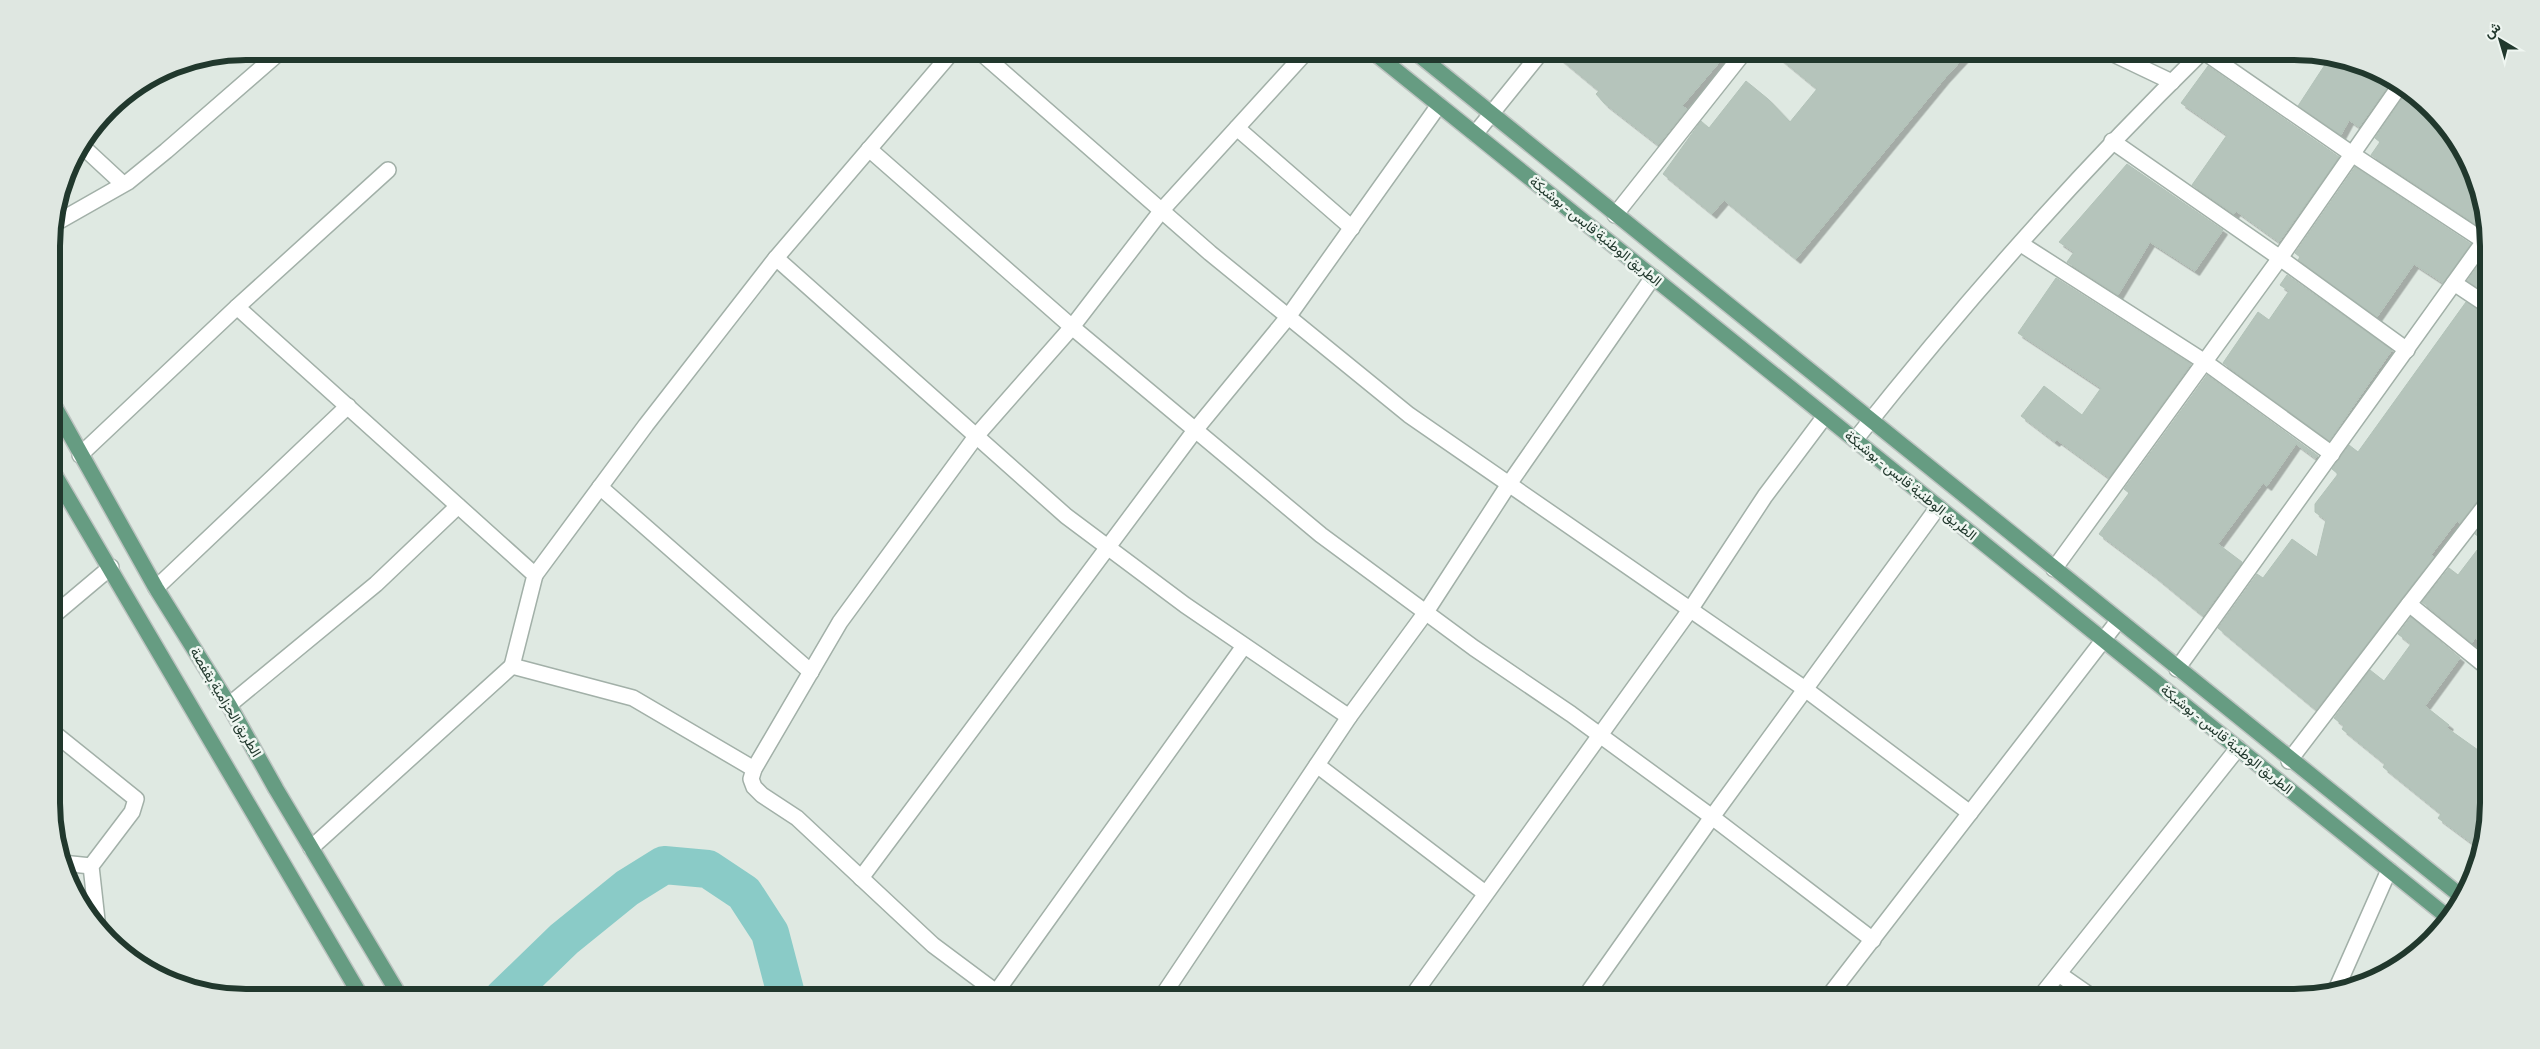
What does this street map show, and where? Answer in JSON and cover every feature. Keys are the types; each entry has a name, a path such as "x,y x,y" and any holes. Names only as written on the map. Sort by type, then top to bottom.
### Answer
{"main road":[{"name":"الطريق الوطنية قابس - بوشبكة","path":"1383,60 2443,914"},
{"name":"الطريق الوطنية قابس - بوشبكة","path":"1425,60 2289,761 2456,894"},
{"name":"الطريق الحزامية بقفصة","path":"60,417 156,588 229,705 396,989"},
{"path":"60,483 111,567 357,989"}],"street":[{"path":"62,219 123,184 166,152 271,60"},
{"path":"312,848 512,666 534,575 776,258 945,60"},
{"path":"988,60 1210,253 1409,416 1805,689 1970,813"},
{"path":"988,989 933,945 797,818 754,787 751,779 754,769 861,592 977,435 1072,326 1162,210 1299,60"},
{"path":"1475,134 1535,60"},
{"path":"1615,215 1738,60"},
{"path":"2126,60 2172,82"},
{"path":"1855,440 2021,244 2112,141 2194,60"},
{"path":"2216,60 2352,154 2480,235"},
{"path":"2054,569 2280,258 2396,91"},
{"path":"861,878 1196,429 1288,318 1439,105"},
{"path":"1237,128 1352,228"},
{"path":"2112,141 2280,258 2407,350"},
{"path":"869,149 1072,326 1321,535 1712,817 1873,940"},
{"path":"87,150 123,184"},
{"path":"80,454 237,306 388,170"},
{"path":"2021,244 2204,362 2332,454"},
{"path":"2177,669 2480,247"},
{"path":"776,258 1066,516 1244,646 1349,717"},
{"path":"1167,989 1349,717 1426,612 1509,484 1653,277"},
{"path":"2454,283 2480,300"},
{"path":"237,306 534,575"},
{"path":"156,588 348,406"},
{"path":"1417,989 1598,734 1690,610 1765,496 1825,416"},
{"path":"600,487 811,672"},
{"path":"229,705 376,584 458,506"},
{"path":"1591,989 1712,817 1938,507"},
{"path":"2289,761 2480,512"},
{"path":"60,609 111,567"},
{"path":"2409,604 2480,662"},
{"path":"1835,989 2118,621"},
{"path":"1002,989 1244,646"},
{"path":"512,666 634,698 754,769"},
{"path":"60,737 136,799 132,812 91,866 96,914"},
{"path":"2047,989 2238,748"},
{"path":"1317,765 1485,893"},
{"path":"70,864 91,866"},
{"path":"2339,984 2389,870"},
{"path":"2059,974 2081,989"}],"building":[{"path":"1562,60 1721,60 1682,106 1687,109 1658,145 1604,103 1596,94 1599,91"},
{"path":"1782,60 1962,60 1796,259 1724,200 1712,214 1663,174 1701,121 1709,128 1746,81 1768,99 1790,122 1817,89"},
{"path":"2326,63 2354,70 2388,86 2359,127 2349,120 2341,135 2298,106"},
{"path":"2208,66 2339,157 2279,242 2236,211 2234,214 2192,185 2227,135 2181,103"},
{"path":"2404,96 2417,106 2442,133 2461,164 2474,198 2479,226 2371,155 2380,142 2375,138"},
{"path":"2127,164 2223,230 2195,271 2150,242 2118,295 2067,262 2074,252 2059,242"},
{"path":"2355,167 2471,244 2443,283 2414,264 2377,317 2298,260 2300,257 2295,253"},
{"path":"2480,263 2480,289 2467,281"},
{"path":"2287,275 2392,350 2329,441 2223,363 2258,312 2269,320 2289,291 2280,285"},
{"path":"2056,278 2191,364 2109,478 2057,440 2055,442 2021,416 2044,386 2082,415 2101,388 2018,333"},
{"path":"2466,302 2480,310 2480,399 2476,405 2480,407 2480,497 2460,523 2457,521 2431,555 2434,557 2316,710 2218,628 2257,574 2263,578 2292,539 2317,557 2326,520 2315,512 2315,504 2338,474 2332,469 2349,445 2358,452"},
{"path":"2207,375 2318,456 2315,458 2296,444 2267,486 2263,483 2218,544 2242,562 2203,616 2099,534 2129,493 2124,489"},
{"path":"2480,527 2480,538 2475,534"},
{"path":"2480,546 2480,642 2475,638 2472,643 2422,602 2449,568 2458,575"},
{"path":"2411,617 2460,658 2425,706 2449,725 2447,728 2478,750 2480,747 2480,815 2475,845 2438,818 2441,814 2383,767 2385,764 2342,729 2344,726 2334,718 2370,670 2384,681 2411,644 2398,634"}],"waterway":[{"path":"512,989 564,939 627,888 664,865 708,869 744,893 770,933 785,989"}]}
